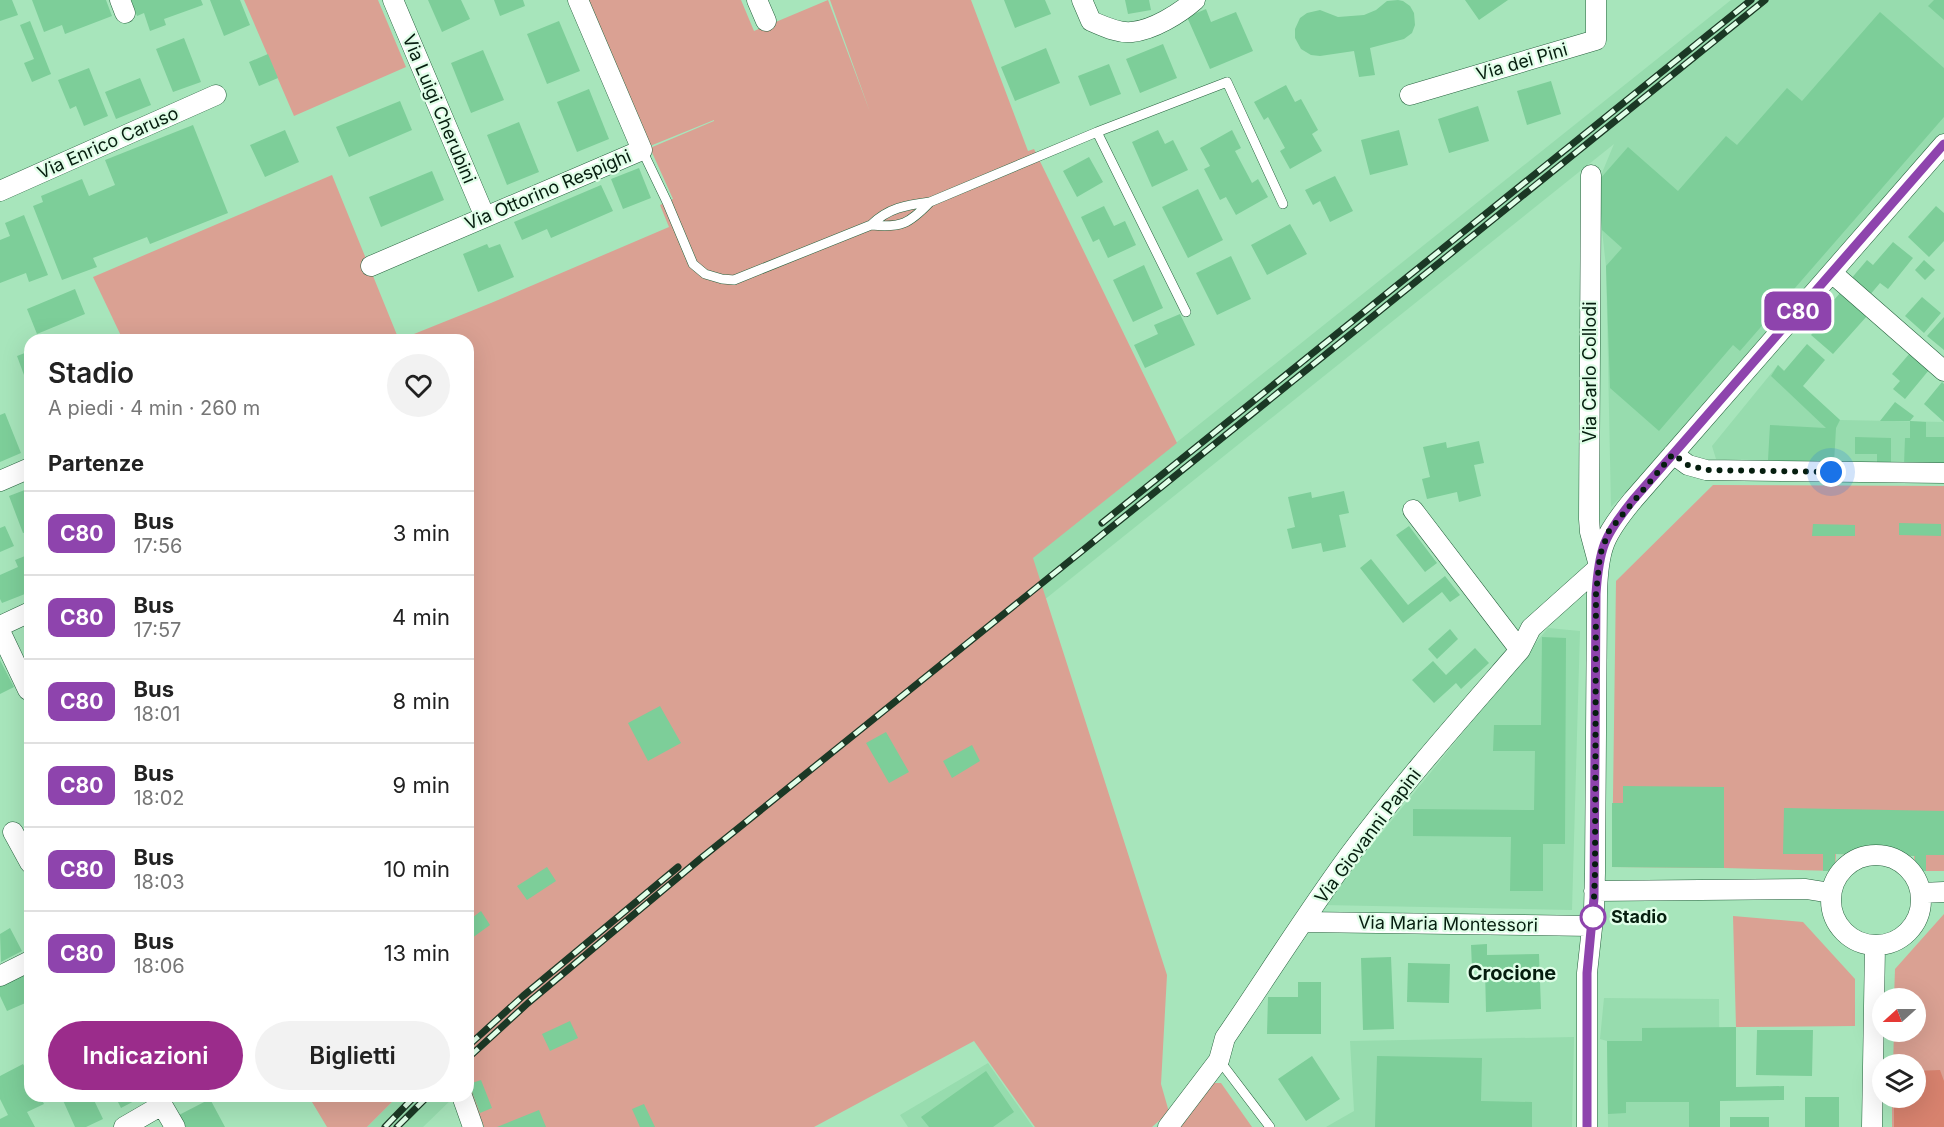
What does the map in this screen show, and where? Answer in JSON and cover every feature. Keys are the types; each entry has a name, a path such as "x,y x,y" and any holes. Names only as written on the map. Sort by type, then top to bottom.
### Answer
{"street":[{"name":"Via Luigi Cherubini","path":"393,0 485,217"},
{"name":"Via Ottorino Respighi","path":"371,266 642,150 578,0"},
{"path":"757,0 766,21"},
{"path":"1082,0 1091,21 1111,29 1132,33 1179,14 1195,0"},
{"name":"Via dei Pini","path":"1410,95 1596,40 1596,0"},
{"name":"Via Enrico Caruso","path":"0,191 216,95"},
{"path":"1587,1127 1587,973 1594,891 1598,568 1604,543 1609,531 1673,454 1832,273 1940,156"},
{"name":"Via Carlo Collodi","path":"1591,176 1589,519 1598,555 1598,568"},
{"path":"1832,273 1944,371"},
{"path":"1673,454 1688,465 1706,470 1944,473"},
{"path":"0,481 24,471"},
{"path":"1413,510 1520,650"},
{"name":"Via Giovanni Papini","path":"1168,1127 1219,1060 1226,1038 1338,871 1389,804 1520,650 1531,628 1598,568"},
{"path":"0,626 24,615"},
{"path":"0,631 24,682"},
{"path":"13,832 24,852"},
{"path":"1872,855 1888,856 1906,866 1916,878 1921,893 1919,915 1911,929 1905,936 1891,944 1875,946 1857,942 1847,936 1837,924 1831,909 1831,893 1839,875 1850,863 1872,855"},
{"path":"1594,891 1806,889 1831,893"},
{"path":"1921,893 1944,892"},
{"name":"Via Maria Montessori","path":"1304,922 1592,926"},
{"path":"1872,1127 1875,946"},
{"path":"0,976 24,964"},
{"path":"124,1127 158,1102"},
{"path":"160,1102 175,1127"},
{"path":"464,1102 473,1127"}],"lane":[{"path":"642,150 693,264 705,274 722,279 734,280 871,225 881,215 904,206 930,202 1097,132 1227,82 1283,204"},
{"path":"1097,132 1186,312"},
{"path":"871,225 893,227 914,218 930,202"},
{"path":"1219,1060 1270,1127"}],"shaded area":[{"path":"244,0 378,0 406,67 294,116"},
{"path":"588,0 741,0 754,31 828,0 870,112 830,0 971,0 1028,151 1034,149 1177,443 1033,558 1167,975 1161,1084 1169,1112 1152,1127 1035,1127 974,1041 814,1127 484,1127 474,1102 474,334 414,334 669,227 660,205 673,199 650,148 714,120 650,146"},
{"path":"1731,0 1944,0 1944,140 1674,443 1611,507 1606,266 1599,180 1614,144 864,744 1033,557"},
{"path":"332,175 397,334 120,334 93,277"},
{"path":"1778,365 1840,420 1944,422 1944,465 1716,459 1712,446"},
{"path":"1713,485 1944,486 1944,871 1915,871 1914,856 1836,854 1835,871 1612,867 1616,581"},
{"path":"1548,628 1580,631 1572,910 1323,905"},
{"path":"1944,914 1944,1127 1892,1127 1892,1108 1926,1108 1926,1054 1893,1054 1894,1042 1926,1042 1926,988 1894,988 1895,969"},
{"path":"1733,916 1803,922 1855,979 1855,1026 1736,1027"},
{"path":"1604,998 1719,999 1720,1127 1608,1127 1607,1041 1600,1039"},
{"path":"1574,1037 1572,1127 1326,1127 1354,1111 1350,1041"},
{"path":"988,1063 1033,1127 908,1127 900,1115"},
{"path":"1940,1070 1944,1081 1944,1127 1894,1127 1894,1108 1926,1108 1926,1071"},
{"path":"1211,1083 1221,1083 1252,1127 1178,1127"},
{"path":"312,1102 392,1102 367,1127 327,1127"},
{"path":"392,1102 449,1102 423,1127 367,1127"}],"building":[{"path":"0,0 12,0 18,15 0,21"},
{"path":"32,0 106,0 112,16 65,34 62,25 44,32"},
{"path":"131,0 201,0 203,5 164,19 166,25 150,31 144,13 137,16"},
{"path":"210,0 240,0 250,25 224,36"},
{"path":"428,0 461,0 470,19 442,32"},
{"path":"494,0 523,0 525,6 500,16"},
{"path":"1004,0 1045,0 1051,14 1015,28"},
{"path":"1125,0 1149,0 1151,10 1128,14"},
{"path":"1398,0 1410,6 1414,13 1415,25 1412,33 1404,39 1370,48 1375,75 1359,77 1354,51 1320,56 1311,55 1301,49 1295,38 1295,29 1300,18 1307,13 1320,10 1338,17 1364,15 1376,10 1387,1"},
{"path":"1465,0 1508,0 1479,20"},
{"path":"1934,0 1944,0 1944,20 1928,6"},
{"path":"1206,9 1211,22 1236,12 1253,51 1210,69 1187,17"},
{"path":"1880,12 1944,68 1944,117 1740,351 1733,345 1659,431 1610,388 1606,266 1622,248 1602,230 1599,180 1628,147 1678,191 1726,136 1737,145 1787,88 1802,101"},
{"path":"30,21 51,74 32,82 24,63 34,59 20,25"},
{"path":"559,21 580,71 547,84 527,34"},
{"path":"184,38 201,82 173,92 156,49"},
{"path":"1163,44 1177,78 1140,93 1126,59"},
{"path":"1046,48 1060,83 1015,101 1001,67"},
{"path":"483,50 504,100 471,113 451,63"},
{"path":"268,54 278,78 259,86 249,62"},
{"path":"1109,64 1121,94 1090,106 1078,76"},
{"path":"89,68 108,116 84,126 76,106 70,109 58,80"},
{"path":"140,78 151,105 116,119 105,92"},
{"path":"1551,81 1561,114 1527,125 1517,91"},
{"path":"1286,85 1295,102 1301,99 1318,130 1312,134 1322,151 1290,169 1280,151 1285,148 1268,117 1264,120 1254,102"},
{"path":"589,89 609,139 577,152 557,102"},
{"path":"400,101 412,130 349,157 336,127"},
{"path":"1478,106 1489,141 1449,153 1438,119"},
{"path":"519,122 539,172 507,185 487,135"},
{"path":"193,125 228,213 150,244 147,237 93,258 97,267 62,280 33,206 43,202 41,196 82,179 89,196 115,185 105,160"},
{"path":"285,130 299,162 265,177 250,145"},
{"path":"1158,130 1165,144 1173,140 1188,170 1152,187 1132,142"},
{"path":"1232,130 1241,148 1235,151 1252,183 1258,179 1268,197 1236,215 1226,197 1220,200 1204,169 1210,166 1200,148"},
{"path":"1399,130 1408,165 1370,175 1361,140"},
{"path":"1089,157 1103,182 1077,197 1063,171"},
{"path":"639,168 651,198 623,209 611,179"},
{"path":"432,171 444,200 381,227 369,197"},
{"path":"1335,176 1353,211 1330,222 1320,201 1313,205 1305,190"},
{"path":"601,185 613,211 551,238 547,229 522,240 514,222"},
{"path":"1198,189 1223,240 1188,258 1162,207"},
{"path":"1104,206 1114,226 1125,221 1136,245 1108,258 1099,239 1093,242 1081,217"},
{"path":"1936,206 1944,213 1944,241 1929,257 1908,237"},
{"path":"24,215 48,275 29,282 26,273 0,283 0,240 10,236 5,223"},
{"path":"1290,224 1307,254 1267,275 1251,245"},
{"path":"1893,242 1913,258 1888,289 1880,283 1869,296 1850,280 1867,260 1873,265"},
{"path":"487,244 489,248 500,244 514,277 478,292 463,254"},
{"path":"1231,256 1251,299 1217,315 1196,273"},
{"path":"1924,260 1935,270 1925,280 1915,270"},
{"path":"1144,265 1163,308 1133,322 1113,280"},
{"path":"75,289 85,314 37,334 27,309"},
{"path":"1841,292 1867,316 1833,354 1811,335 1830,314 1825,310"},
{"path":"1922,297 1941,313 1924,333 1905,316"},
{"path":"1180,314 1195,345 1145,368 1134,345 1158,334 1154,325"},
{"path":"1944,317 1944,350 1927,336"},
{"path":"1807,344 1825,360 1803,386 1840,420 1836,428 1834,463 1768,460 1770,425 1826,428 1771,376 1778,365 1784,371"},
{"path":"24,353 24,375 17,356"},
{"path":"1910,353 1929,370 1905,399 1893,389 1900,381 1892,374"},
{"path":"1942,382 1944,384 1944,422 1924,404"},
{"path":"1895,402 1914,416 1910,421 1880,421"},
{"path":"5,413 21,453 0,462 0,415"},
{"path":"1910,421 1926,422 1926,437 1944,437 1944,465 1904,465 1905,438 1910,438"},
{"path":"1855,437 1891,438 1891,462 1877,462 1877,454 1855,454"},
{"path":"1479,441 1484,463 1474,465 1481,496 1459,502 1457,492 1427,499 1422,479 1430,477 1423,447 1446,442 1447,448"},
{"path":"24,490 24,533 23,533 9,496"},
{"path":"1344,491 1349,513 1339,515 1346,547 1323,552 1321,543 1292,549 1287,529 1295,527 1288,497 1311,492 1312,498"},
{"path":"1899,523 1941,524 1941,536 1899,535"},
{"path":"1813,524 1855,525 1855,536 1812,536"},
{"path":"5,526 14,546 0,552 0,528"},
{"path":"1409,526 1437,563 1425,572 1396,535"},
{"path":"24,556 24,594 2,603 0,575 18,567 15,560"},
{"path":"1371,559 1408,605 1445,576 1460,595 1450,602 1442,592 1403,623 1360,568"},
{"path":"1450,629 1458,639 1437,659 1428,649"},
{"path":"1542,637 1566,638 1565,844 1543,844 1543,891 1510,891 1511,837 1413,836 1413,809 1534,810 1535,751 1493,751 1494,725 1541,725"},
{"path":"1475,648 1489,663 1461,689 1456,683 1434,703 1412,680 1433,661 1446,675"},
{"path":"0,660 14,687 0,694"},
{"path":"660,706 681,743 648,761 628,723"},
{"path":"886,732 909,772 889,783 866,743"},
{"path":"972,745 980,761 952,778 943,761"},
{"path":"1623,786 1724,787 1724,868 1612,867 1612,803 1623,803"},
{"path":"1784,808 1944,811 1944,855 1926,855 1926,871 1915,871 1915,856 1835,854 1835,871 1823,871 1823,854 1783,854"},
{"path":"547,867 556,881 527,900 517,886"},
{"path":"481,911 490,925 474,937 474,916"},
{"path":"10,928 22,951 1,962 0,934"},
{"path":"1487,944 1487,955 1539,954 1541,1009 1486,1012 1485,968 1472,968 1471,945"},
{"path":"1391,957 1394,1029 1363,1030 1361,958"},
{"path":"1408,963 1450,964 1449,1003 1407,1002"},
{"path":"24,975 24,1004 7,1011 0,996 0,986"},
{"path":"1298,982 1321,982 1321,1034 1267,1034 1268,997 1298,997"},
{"path":"570,1021 578,1038 550,1051 542,1034"},
{"path":"1736,1027 1736,1087 1784,1086 1784,1100 1720,1101 1720,1127 1689,1127 1689,1102 1626,1102 1626,1113 1608,1114 1607,1041 1642,1041 1642,1028"},
{"path":"1757,1030 1813,1030 1812,1076 1756,1075"},
{"path":"1312,1056 1340,1099 1306,1121 1278,1079"},
{"path":"1377,1056 1482,1058 1481,1101 1532,1102 1532,1127 1375,1127"},
{"path":"23,1064 24,1102 43,1102 44,1104 27,1112 35,1127 0,1127 0,1119 8,1115 0,1099 0,1076"},
{"path":"986,1071 1014,1112 993,1127 929,1127 921,1117"},
{"path":"481,1080 492,1108 480,1113 474,1097 474,1082"},
{"path":"1805,1097 1839,1097 1839,1127 1805,1127"},
{"path":"64,1102 95,1102 103,1119 86,1127 75,1127"},
{"path":"118,1102 132,1102 121,1108"},
{"path":"204,1102 212,1102 225,1127 186,1127 179,1115"},
{"path":"644,1104 655,1127 640,1127 632,1109"},
{"path":"539,1110 546,1127 497,1127"},
{"path":"1730,1117 1769,1117 1769,1127 1730,1127"}],"railway":[{"path":"1102,523 1751,0"},
{"path":"474,1052 528,1003 700,859 1765,0"},
{"path":"474,1041 523,996 678,867"},
{"path":"385,1127 409,1102"},
{"path":"397,1127 422,1102"}],"bus line":[{"name":"C80","path":"1587,1127 1587,973 1594,910 1596,594 1600,555 1604,543 1609,531 1633,500 1944,144"}],"place":[{"name":"Stadio","path":"1593,917"}],"district":[{"name":"Crocione","path":"1512,973"}],"route":[{"path":"1593,917 1593,923 1596,594 1600,555 1609,531 1673,454 1688,465 1706,470 1831,472"}]}
